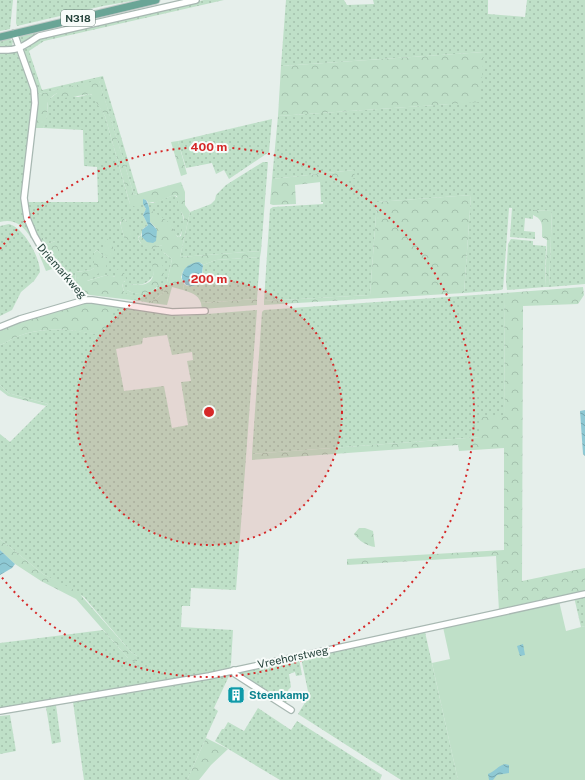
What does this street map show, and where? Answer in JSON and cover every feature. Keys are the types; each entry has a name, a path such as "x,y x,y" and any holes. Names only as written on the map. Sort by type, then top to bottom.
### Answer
{"main road":[{"name":"N318","path":"0,36 156,0"}],"street":[{"path":"0,50 19,49 39,36 196,0"},
{"name":"Driemarkweg","path":"14,33 34,89 35,103 24,198 27,218 42,249 85,300 172,312 205,311"},
{"path":"0,327 20,319 85,300"},
{"name":"Vreehorstweg","path":"0,711 209,676 585,594"},
{"path":"234,670 235,674 291,710"}],"green space":[{"path":"0,0 13,0 10,29 0,31"},
{"path":"17,0 137,0 103,6 17,26"},
{"path":"204,0 224,0 44,41 29,51 42,90 103,76 138,194 134,195 99,81 38,94 23,54 23,50 45,37"},
{"path":"286,0 344,0 347,5 374,4 373,0 488,0 488,14 525,17 527,0 585,0 585,284 549,287 552,211 533,210 533,219 525,218 524,231 535,232 535,239 510,237 512,208 509,208 503,289 464,293 471,195 377,202 370,295 264,301 270,209 273,207 323,204 323,202 321,202 320,182 354,170 272,179 278,116 450,104 484,52 281,66"},
{"path":"36,32 29,40 24,42 19,41 19,36"},
{"path":"8,38 13,41 12,46 8,48 0,46 0,40"},
{"path":"484,52 480,102 278,116 281,66"},
{"path":"0,53 17,53 30,83 33,98 21,193 22,209 32,237 31,238 18,224 10,221 0,222"},
{"path":"99,80 134,195 181,182 185,192 185,205 190,212 180,257 261,251 260,257 216,260 203,265 201,263 183,271 181,277 184,284 183,290 172,287 167,305 150,303 163,293 166,287 172,259 162,251 162,246 160,245 152,249 142,245 138,238 156,228 150,222 149,211 169,222 176,235 178,237 181,236 184,219 179,208 177,196 174,195 157,202 148,202 142,199 140,200 140,206 137,208 130,204 105,116 91,94 64,98 60,97 57,93 49,100 47,119 43,128 35,128 38,94"},
{"path":"57,93 78,97 90,94 93,96 105,116 130,204 142,198 146,209 143,215 148,225 143,229 141,235 138,237 139,240 147,247 152,248 160,245 162,246 164,253 172,259 166,287 163,293 150,303 140,301 141,298 125,294 122,283 125,281 116,276 112,277 107,275 86,281 107,259 97,250 94,253 94,268 91,270 76,272 75,284 56,262 55,241 48,244 43,238 39,238 28,211 27,202 98,202 97,167 84,166 83,130 43,128 47,116 48,100","holes":["125,219 129,228 124,237 120,222","153,270 157,288 142,294 127,290 131,284 138,285 146,283 153,276"]},
{"path":"272,119 269,152 229,179 224,170 216,174 212,163 186,168 178,141"},
{"path":"178,141 187,174 181,176 171,142"},
{"path":"263,162 268,162 261,251 180,257 190,212 211,204 215,200 216,195 226,185"},
{"path":"354,170 355,178 295,185 296,204 270,204 272,179"},
{"path":"174,195 178,198 184,221 184,226 179,237 174,234 172,227 168,223 158,215 149,211 148,202 153,203"},
{"path":"471,195 464,293 264,305 264,301 370,295 377,202"},
{"path":"533,210 552,211 549,287 545,287 547,240 542,237 541,221 533,215"},
{"path":"123,218 130,228 130,240 125,239 124,237 121,226 121,219"},
{"path":"9,224 20,231 30,244 37,259 40,272 34,281 21,292 12,310 0,316 0,226"},
{"path":"39,238 43,238 48,244 55,241 57,242 59,258 56,262 44,247"},
{"path":"107,239 110,241 114,249 114,253 111,256 106,255 103,251 103,244"},
{"path":"511,239 533,241 533,245 546,246 545,287 507,290 508,244"},
{"path":"37,246 55,268 46,271"},
{"path":"97,250 107,259 106,269 91,277 87,281 107,275 114,277 119,269 125,274 126,279 122,284 124,292 141,298 140,301 90,295 84,293 75,284 76,272 91,270 94,268 94,253"},
{"path":"260,257 257,299 201,303 196,296 183,290 184,284 187,286 202,280 203,265 216,260"},
{"path":"156,258 162,264 164,271 163,279 159,285 153,290 145,293 136,294 127,290 129,284 146,284 151,280 153,274 152,262"},
{"path":"583,287 584,295 578,304 523,306 522,581 585,568 585,592 499,611 496,556 347,565 347,559 504,550 504,448 459,451 458,445 252,460 252,454 480,437 480,417 505,416 504,293"},
{"path":"504,293 505,416 480,437 252,454 262,312 264,310"},
{"path":"257,299 257,305 202,309 201,303"},
{"path":"85,303 113,306 110,324 104,332 92,334 72,330 42,330 22,335 0,345 0,328 4,326"},
{"path":"113,306 183,316 257,310 236,590 191,588 190,606 182,606 181,627 233,630 230,668 158,683 0,709 0,643 103,630 128,658 137,656 131,652 84,597 43,574 0,539 0,434 10,442 48,404 8,393 0,385 0,345 16,337 35,331 74,330 98,333 107,329","holes":["167,335 172,355 192,352 193,360 187,361 191,381 181,382 188,425 172,428 164,386 124,391 116,349 142,344 143,338"]},
{"path":"0,385 8,393 48,404 46,406 8,396 0,390"},
{"path":"359,528 365,528 373,531 375,547 366,544 356,537 354,534"},
{"path":"0,539 43,574 78,592 131,652 137,656 137,662 128,658 76,599 41,581 15,564 0,550"},
{"path":"585,595 585,626 581,627 574,597"},
{"path":"559,601 566,631 585,626 585,780 458,780 432,663 450,659 443,627"},
{"path":"423,630 425,632 458,780 401,780 298,714 309,696 301,658"},
{"path":"299,659 302,675 296,676 295,672 289,674 291,687 288,690 290,695 285,704 238,674 238,672"},
{"path":"227,674 229,676 214,708 218,711 187,780 84,780 73,702 142,691"},
{"path":"56,705 61,742 52,744 46,707"},
{"path":"258,708 291,730 297,721 382,775 380,780 280,780 215,741 228,722 244,731"},
{"path":"10,715 16,751 0,754 0,716"},
{"path":"206,738 228,749 211,765 199,780 187,780"}],"water":[{"path":"143,199 146,200 150,211 150,222 157,230 156,241 153,243 147,242 142,237 142,230 148,225 143,215 146,209 143,204"},
{"path":"199,262 203,265 201,282 193,286 186,285 182,279 184,269 189,265"},
{"path":"585,410 585,456 583,454 580,411"},
{"path":"0,550 15,564 12,568 0,575"},
{"path":"523,644 525,655 520,656 517,646"},
{"path":"505,764 509,765 509,773 497,775 493,780 489,780 488,774"}],"place":[{"name":"Steenkamp","path":"236,695"}]}
